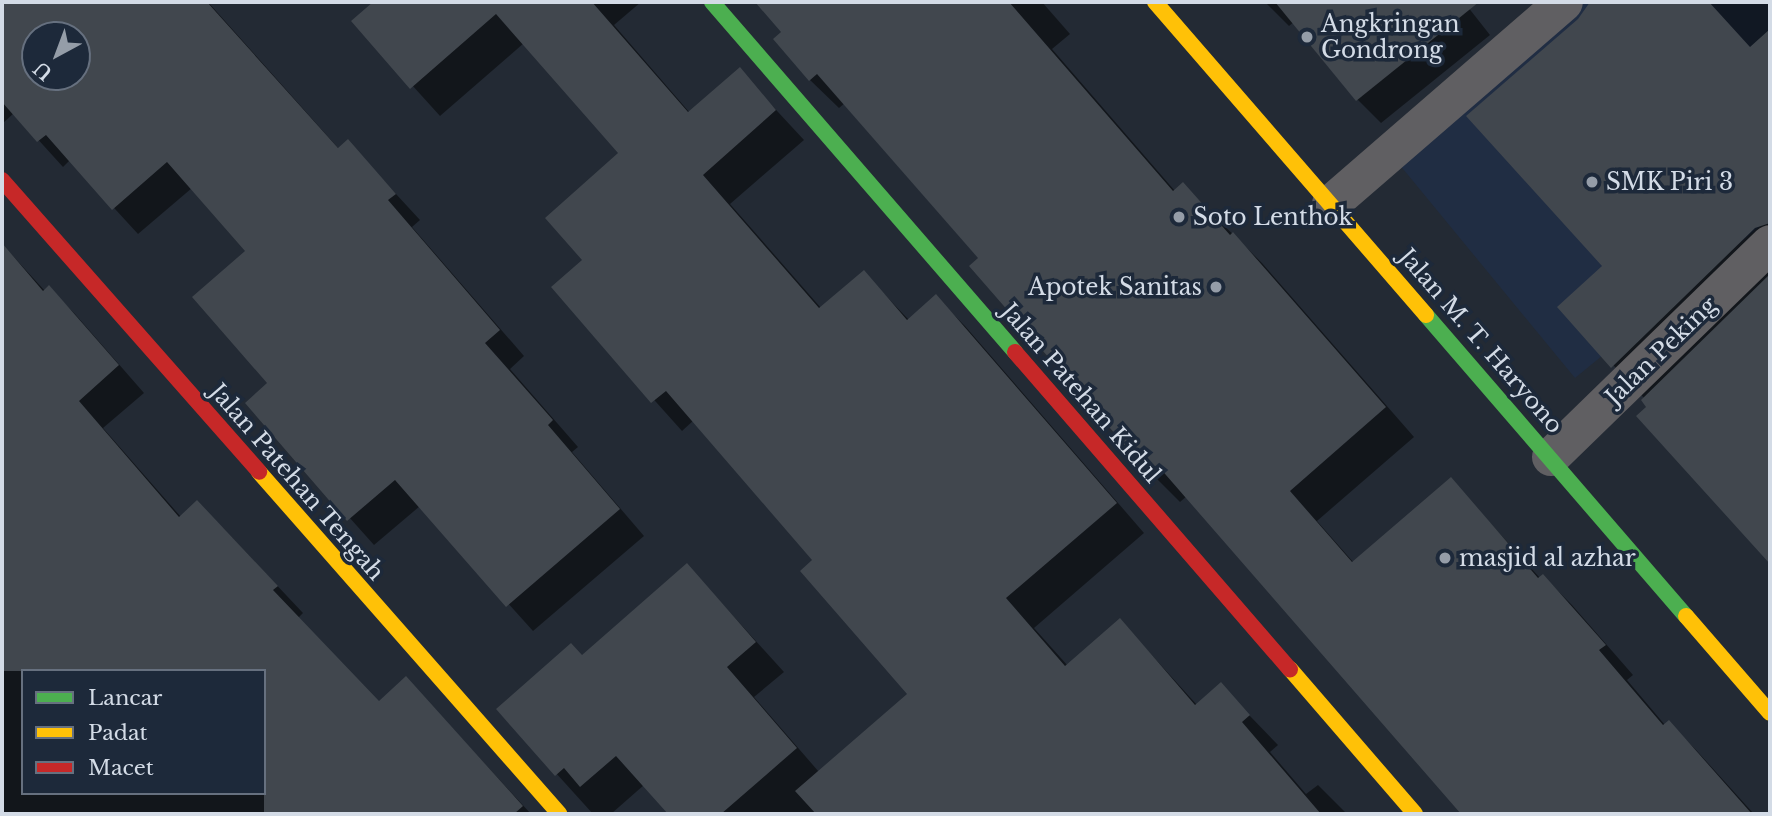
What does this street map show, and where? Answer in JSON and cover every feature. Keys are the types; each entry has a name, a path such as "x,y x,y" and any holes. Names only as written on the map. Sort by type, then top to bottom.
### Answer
{"street":[{"name":"Jalan Patehan Kidul","path":"712,2 1415,814"},
{"name":"Jalan M. T. Haryono","path":"1155,2 1770,713"},
{"path":"1331,204 1564,2"},
{"name":"Jalan Patehan Tengah","path":"2,180 559,814"},
{"name":"Jalan Peking","path":"1551,457 1770,244"}],"shaded area":[{"name":"SMK Piri 3","path":"1561,2 1770,2 1770,218 1575,378 1385,147"}],"building":[{"path":"2,2 207,2 338,148 348,139 396,194 388,200 500,330 485,343 553,420 548,425 620,509 506,607 395,480 347,521 245,403 267,383 192,297 245,251 167,162 112,210 46,135 37,142 2,102"},
{"path":"373,2 592,2 688,112 740,67 776,110 703,175 819,308 864,270 907,320 936,294 1117,503 1006,598 1065,666 1120,618 1195,705 1221,682 1250,715 1242,722 1321,814 816,814 795,791 907,694 800,571 812,560 666,391 651,403 551,287 582,260 545,218 618,153 496,14 410,89 351,21"},
{"path":"755,2 1009,2 1173,191 1183,182 1230,235 1233,232 1386,407 1290,491 1352,562 1451,477 1538,578 1543,574 1606,645 1599,650 1663,725 1669,720 1752,814 1461,814 1159,467 1150,474 969,266 978,258 817,74 809,81 773,39 781,32"},
{"path":"1275,2 1479,2 1356,101"},
{"name":"SMK Piri 3","path":"1590,2 1709,2 1750,47 1770,29 1770,223 1755,228 1611,368 1557,307 1602,266 1466,116 1578,19"},
{"path":"2,243 43,291 49,285 119,365 79,401 179,517 197,500 278,586 273,590 379,701 406,676 523,806 514,814 264,814 266,669 2,671"},
{"path":"1770,274 1770,564 1636,416 1646,407 1641,400"},
{"path":"687,563 756,642 727,667 797,748 721,814 668,814 616,756 580,787 564,768 555,776 496,709 571,643 582,655"}],"traffic: fast":[{"path":"712,2 1015,352"},
{"path":"1426,315 1686,616"}],"traffic: slow":[{"path":"1155,2 1426,315"},
{"path":"259,472 559,814"},
{"path":"1686,616 1770,713"},
{"path":"1290,669 1415,814"}],"traffic: jam":[{"path":"2,180 259,472"},
{"path":"1015,352 1290,669"}],"place":[{"name":"Angkringan Gondrong","path":"1307,37"},
{"name":"SMK Piri 3","path":"1592,182"},
{"name":"Soto Lenthok","path":"1179,217"},
{"name":"Apotek Sanitas","path":"1216,287"},
{"name":"masjid al azhar","path":"1445,558"}]}
